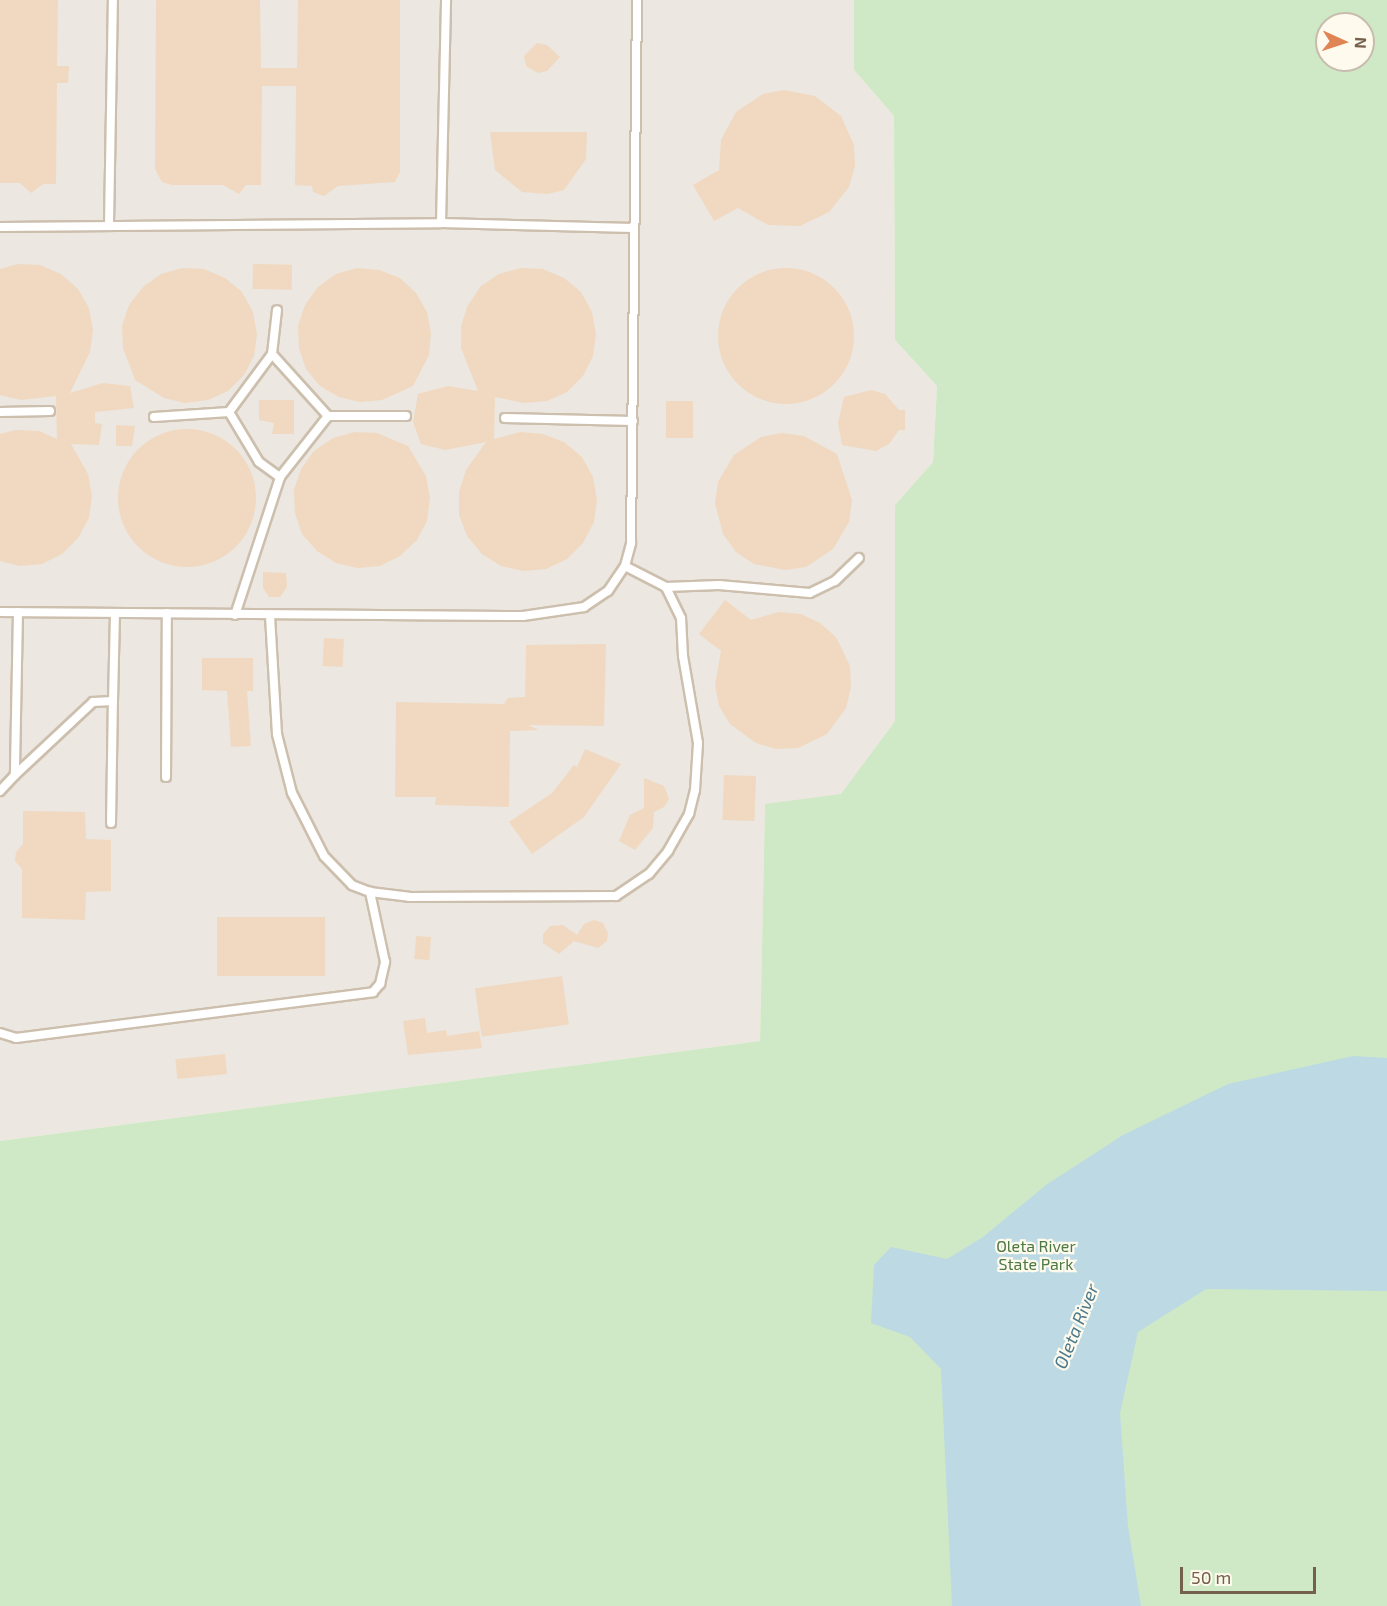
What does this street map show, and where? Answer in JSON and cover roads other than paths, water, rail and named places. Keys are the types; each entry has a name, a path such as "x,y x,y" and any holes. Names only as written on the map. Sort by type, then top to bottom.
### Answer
{"lane":[{"path":"108,224 113,0"},
{"path":"441,223 446,0"},
{"path":"0,612 235,615 559,613 584,607 608,591 625,566 631,543 637,0"},
{"path":"0,227 108,224 441,223 633,228"},
{"path":"154,417 229,412 272,354 276,310"},
{"path":"272,354 328,416 406,416"},
{"path":"0,412 50,411"},
{"path":"229,412 259,462 280,477"},
{"path":"235,615 280,477 328,416"},
{"path":"505,418 633,421"},
{"path":"625,566 666,587 719,585 810,593 835,581 859,558"},
{"path":"270,615 278,734 292,793 324,856 352,885 370,892 409,897 616,896 649,874 684,824 696,779 698,743 683,656 681,618 666,587"},
{"path":"15,775 18,612"},
{"path":"111,823 115,613"},
{"path":"166,777 167,613"},
{"path":"0,791 93,702 113,701"},
{"path":"0,1033 16,1038 372,993 380,984 385,962 370,892"}],"water":[{"name":"Oleta River","path":"1353,1056 1387,1058 1387,1291 1206,1289 1138,1332 1120,1413 1128,1526 1141,1606 952,1606 941,1369 910,1337 871,1323 874,1265 891,1247 947,1259 983,1237 1046,1185 1123,1135 1228,1084"}],"park label":[{"name":"Oleta River State Park","path":"1036,1255"}]}
